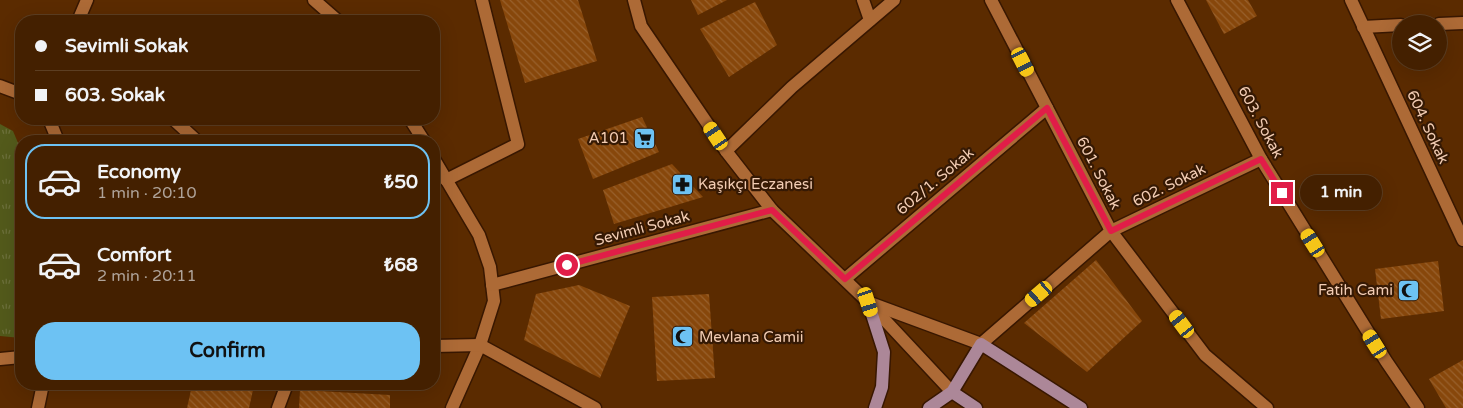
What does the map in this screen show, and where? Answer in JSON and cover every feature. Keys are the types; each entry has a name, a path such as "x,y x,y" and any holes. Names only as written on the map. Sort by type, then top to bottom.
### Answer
{"main road":[{"path":"868,302 884,352 882,387 875,408"},
{"path":"929,408 952,392 981,344 1080,408"},
{"path":"952,392 976,408"}],"street":[{"path":"81,15 87,0"},
{"path":"314,0 331,15"},
{"path":"446,180 518,144 482,0"},
{"path":"634,0 641,26 726,151 772,210 868,302 952,392"},
{"path":"863,0 870,20"},
{"path":"726,151 792,87 894,0"},
{"name":"601. Sokak","path":"991,0 1111,231 1205,355 1267,408"},
{"name":"603. Sokak","path":"1177,0 1261,159 1386,361 1418,408"},
{"name":"604. Sokak","path":"1351,0 1463,240"},
{"path":"1447,24 1463,23"},
{"path":"1363,27 1392,25"},
{"path":"0,86 15,92"},
{"name":"602/1. Sokak","path":"845,279 1047,108"},
{"path":"180,125 191,135"},
{"name":"602. Sokak","path":"981,344 1111,231 1261,159"},
{"path":"440,170 479,235 490,267 494,301 480,345 452,408"},
{"name":"Sevimli Sokak","path":"492,285 772,210"},
{"path":"868,302 981,344"},
{"path":"440,346 480,345 595,408"},
{"path":"0,359 15,358"},
{"path":"38,408 42,390"},
{"path":"278,408 285,390"}],"green space":[{"path":"0,124 13,131 15,136 15,337 0,336"}],"building":[{"path":"500,0 578,0 597,61 525,83"},
{"path":"691,0 727,0 698,15"},
{"path":"1206,0 1248,0 1257,16 1224,34"},
{"path":"755,2 777,45 729,77 700,29"},
{"path":"642,117 659,152 593,179 578,139"},
{"path":"672,164 703,197 614,224 603,190"},
{"path":"1096,260 1142,321 1087,372 1024,323"},
{"name":"Fatih Cami","path":"1438,261 1444,311 1381,319 1375,269"},
{"path":"579,285 630,306 600,378 524,340 536,294"},
{"name":"Mevlana Camii","path":"709,294 715,378 657,381 652,297"},
{"path":"1463,360 1463,408 1446,408 1429,379"},
{"path":"191,390 253,390 249,408 187,408"},
{"path":"300,390 390,395 390,408 299,408"}],"place":[{"name":"A101","path":"644,138"},
{"name":"Kaşıkçı Eczanesi","path":"682,184"},
{"name":"Fatih Cami","path":"1409,290"},
{"name":"Mevlana Camii","path":"683,337"}],"route":[{"path":"567,265 772,210 845,279 1047,108 1111,231 1261,159 1282,193"}]}
